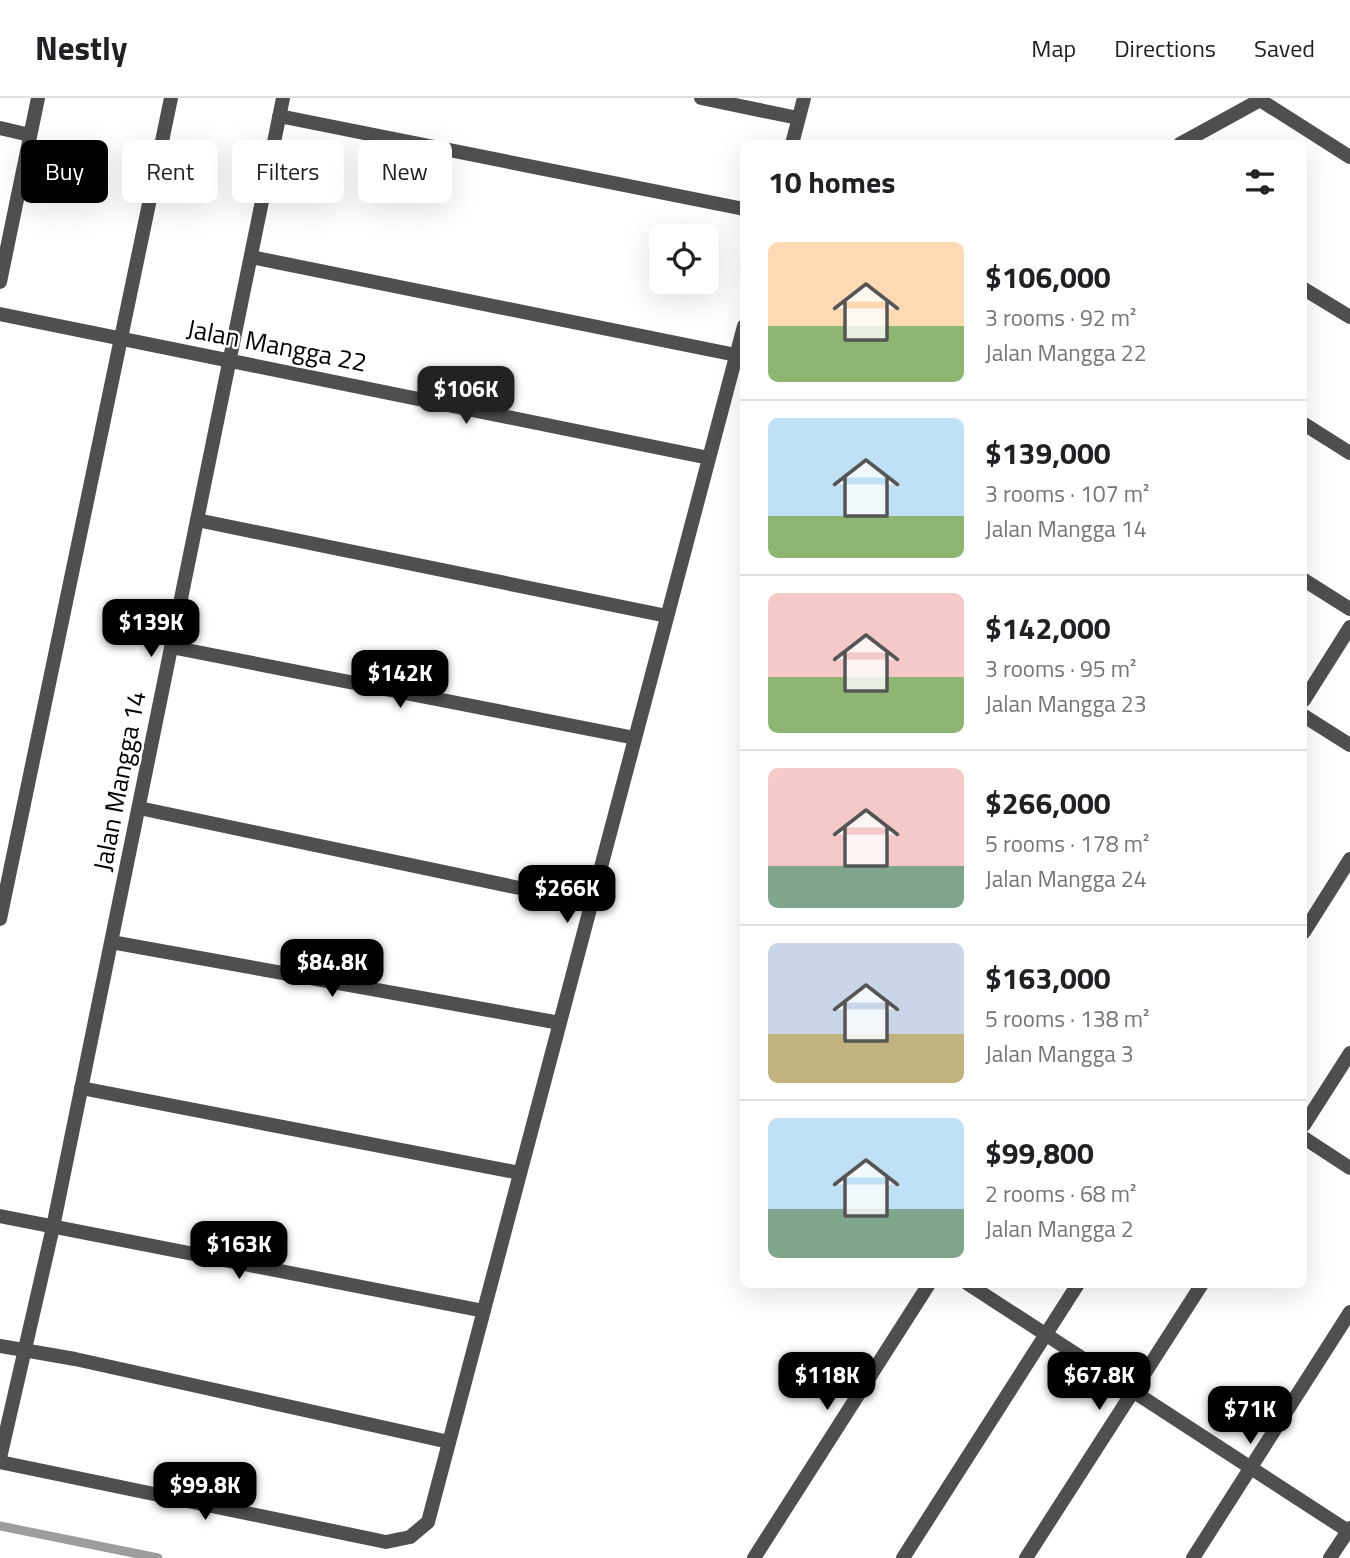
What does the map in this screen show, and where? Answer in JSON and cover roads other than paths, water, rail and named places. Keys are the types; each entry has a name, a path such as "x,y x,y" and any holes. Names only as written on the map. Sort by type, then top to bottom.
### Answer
{"street":[{"path":"0,282 38,98"},
{"path":"0,919 171,98"},
{"name":"Jalan Mangga 14","path":"0,1460 53,1227 283,98"},
{"path":"701,98 798,118"},
{"path":"793,140 804,98"},
{"path":"1187,140 1260,100 1350,157"},
{"path":"279,116 740,208"},
{"path":"0,128 30,135"},
{"path":"251,257 736,355"},
{"path":"1307,291 1350,317"},
{"name":"Jalan Mangga 22","path":"0,314 709,458"},
{"path":"0,1460 386,1542 410,1537 428,1522 740,340"},
{"path":"1307,426 1350,453"},
{"path":"197,520 667,616"},
{"path":"1307,582 1350,609"},
{"path":"1307,695 1350,627"},
{"path":"171,647 635,738"},
{"path":"1307,718 1350,745"},
{"path":"139,808 592,903"},
{"path":"1307,927 1350,859"},
{"path":"111,942 560,1023"},
{"path":"1307,1120 1350,1053"},
{"path":"81,1088 520,1172"},
{"path":"1307,1140 1350,1168"},
{"path":"0,1216 484,1311"},
{"path":"754,1558 926,1288"},
{"path":"974,1288 1349,1529 1330,1558"},
{"path":"903,1558 1075,1288"},
{"path":"1026,1558 1199,1288"},
{"path":"1193,1558 1350,1312"},
{"path":"0,1346 75,1359 449,1442"}],"waterway":[{"path":"0,1526 158,1558"}]}
